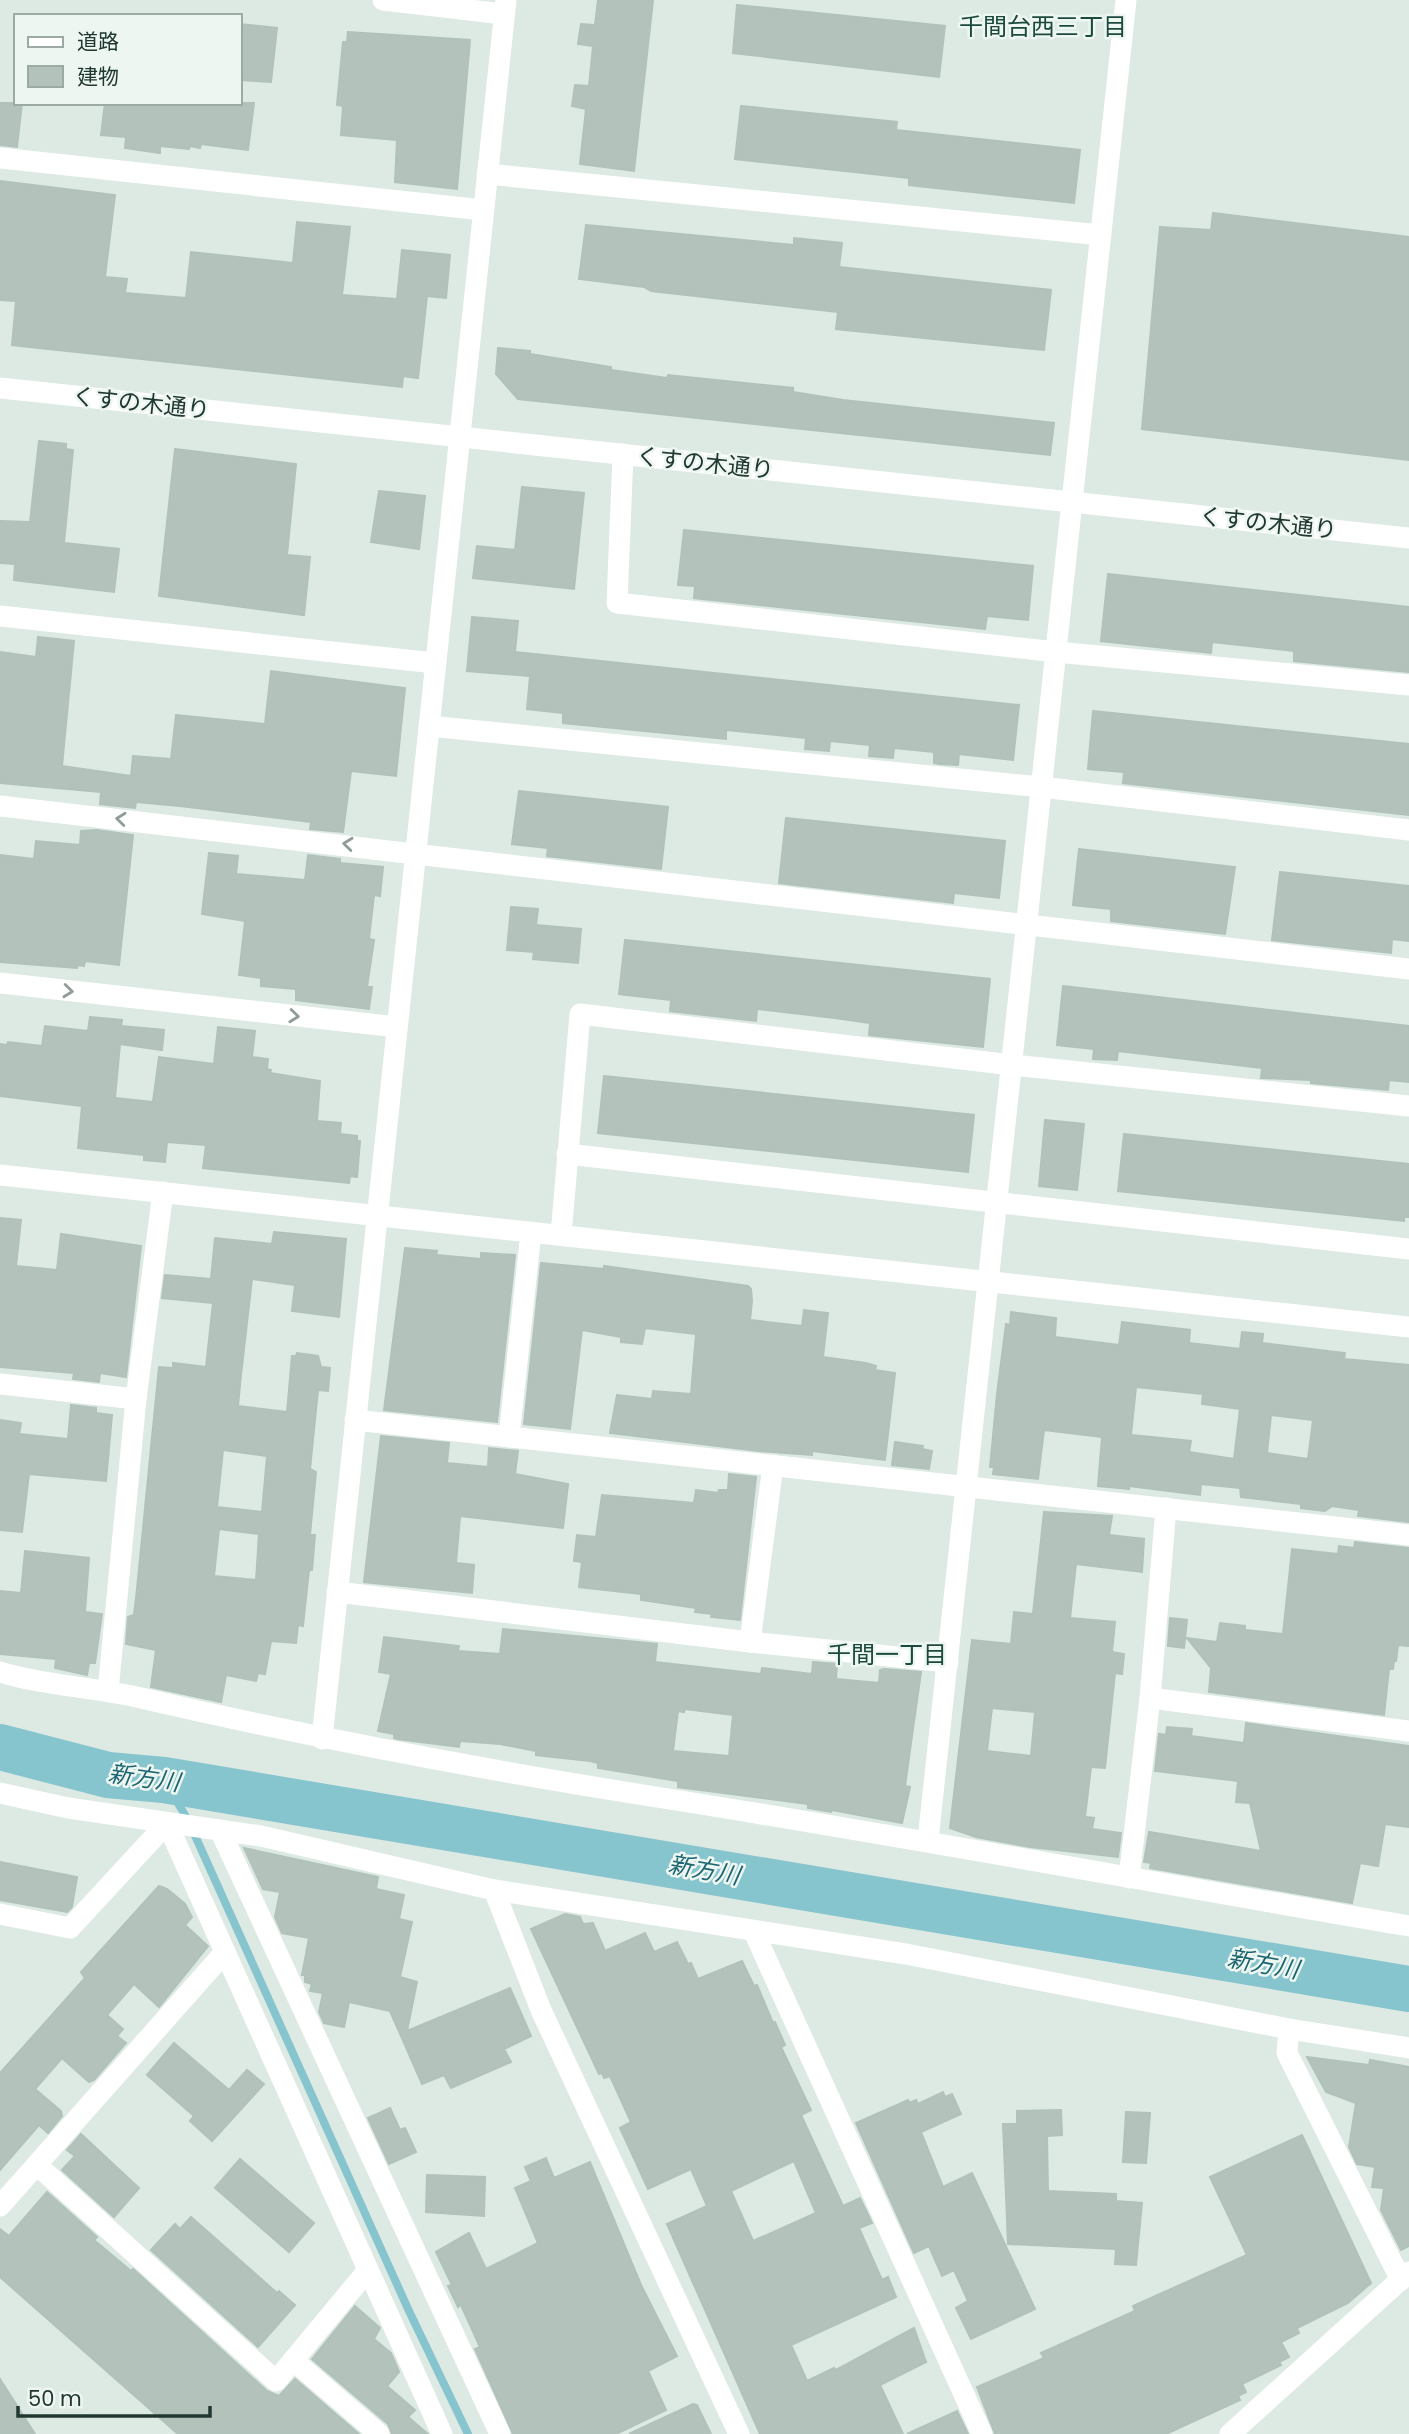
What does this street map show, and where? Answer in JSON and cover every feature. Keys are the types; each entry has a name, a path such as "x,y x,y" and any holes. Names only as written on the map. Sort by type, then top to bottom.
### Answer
{"street":[{"path":"322,1739 505,7 383,0"},
{"path":"929,1840 1126,0"},
{"path":"0,158 483,210"},
{"path":"487,174 1101,234"},
{"name":"くすの木通り","path":"0,388 1409,538"},
{"path":"623,454 617,603 1056,652 1409,685"},
{"path":"0,615 435,663"},
{"path":"429,726 1041,788 1409,830"},
{"path":"0,806 1409,969"},
{"path":"0,983 397,1027"},
{"path":"561,1235 580,1014 1012,1065 1409,1106"},
{"path":"567,1154 1409,1248"},
{"path":"0,1175 1409,1327"},
{"path":"108,1690 136,1399 163,1192"},
{"path":"509,1437 531,1232"},
{"path":"0,1384 136,1399"},
{"path":"355,1420 1409,1535"},
{"path":"750,1642 773,1465"},
{"path":"1129,1878 1150,1698 1166,1508"},
{"path":"337,1592 750,1642 948,1662"},
{"path":"0,1672 23,1679 108,1690 322,1739 534,1778 929,1840 1129,1878 1409,1926"},
{"path":"1150,1698 1409,1731"},
{"path":"0,1793 68,1808 261,1836 494,1890 906,1954 1289,2029 1409,2048"},
{"path":"0,1914 70,1928 167,1823"},
{"path":"167,1823 442,2434"},
{"path":"220,1830 500,2434"},
{"path":"494,1890 541,2010 739,2434"},
{"path":"754,1932 982,2434"},
{"path":"0,2206 225,1952"},
{"path":"1230,2434 1405,2276 1287,2053 1289,2029"},
{"path":"37,2165 276,2381 368,2270"},
{"path":"293,2360 379,2434"}],"building":[{"path":"598,0 653,0 634,171 580,164 586,109 572,106 575,85 589,86 593,46 578,44 581,24 595,25"},
{"path":"737,5 945,26 939,77 733,53"},
{"path":"242,24 277,28 271,82 242,80"},
{"path":"348,32 470,40 457,189 395,182 397,140 341,135 343,106 337,105 343,42 347,42"},
{"path":"0,103 22,105 17,147 0,145"},
{"path":"254,103 248,150 201,144 200,148 190,146 189,149 160,146 160,153 125,148 126,137 101,135 105,105"},
{"path":"741,106 897,122 896,130 1080,150 1074,203 909,185 909,178 735,159"},
{"path":"0,181 115,195 105,277 127,279 125,293 186,298 191,252 293,263 297,222 350,227 342,295 397,299 402,250 450,255 446,298 427,296 418,378 403,376 402,387 12,345 16,301 0,300"},
{"path":"1213,213 1409,237 1409,460 1142,429 1160,227 1211,230"},
{"path":"586,225 794,245 794,238 842,243 839,267 1051,290 1044,350 836,329 838,312 651,291 644,287 579,279"},
{"path":"498,348 530,351 530,354 611,367 611,370 667,378 668,375 793,388 793,392 843,400 1054,423 1050,455 518,399 496,374"},
{"path":"39,441 66,444 66,449 73,450 64,543 119,549 114,592 14,580 15,564 0,563 0,521 30,522"},
{"path":"175,449 296,464 287,555 310,557 304,615 159,596"},
{"path":"522,487 584,493 574,589 473,578 477,546 515,550"},
{"path":"379,491 425,496 419,549 371,542"},
{"path":"684,530 1033,566 1028,620 987,616 985,629 694,598 695,586 678,585"},
{"path":"1108,574 1409,607 1409,672 1294,661 1294,651 1212,642 1211,653 1101,641"},
{"path":"472,617 518,621 515,652 1019,705 1013,760 959,754 958,765 939,764 934,763 934,752 894,748 893,758 869,756 870,745 830,741 829,751 805,749 806,738 726,730 726,739 563,723 563,713 527,709 530,676 467,671"},
{"path":"38,637 74,641 62,766 131,776 133,756 171,759 176,715 265,724 271,671 405,688 396,776 351,771 343,832 310,829 311,822 180,806 136,802 135,808 100,804 101,792 0,783 0,652 36,657"},
{"path":"1093,711 1409,744 1409,815 1123,783 1124,772 1088,769"},
{"path":"519,791 668,807 661,869 547,856 548,848 512,844"},
{"path":"786,818 1005,841 999,898 954,893 953,903 779,883"},
{"path":"97,830 133,835 119,965 85,961 84,966 78,965 77,968 0,962 0,855 34,859 36,841 80,845 81,831"},
{"path":"1079,849 1235,867 1225,934 1111,921 1111,909 1073,905"},
{"path":"209,853 238,856 236,874 305,880 308,855 340,859 340,863 383,867 380,896 374,895 369,939 374,940 367,987 372,987 369,1009 296,1000 296,989 261,986 261,978 239,975 245,921 202,914"},
{"path":"1280,872 1409,886 1409,941 1392,939 1391,953 1272,940"},
{"path":"511,907 538,909 536,925 581,929 578,963 533,959 534,952 507,950"},
{"path":"625,940 990,979 983,1047 869,1035 870,1023 757,1009 756,1021 670,1011 671,1000 619,994"},
{"path":"1063,986 1409,1026 1409,1082 1389,1080 1388,1090 1311,1083 1311,1080 1261,1078 1262,1068 1118,1051 1117,1060 1093,1059 1094,1049 1057,1045"},
{"path":"90,1017 122,1020 121,1026 164,1030 162,1050 120,1044 115,1098 153,1102 159,1057 214,1064 218,1027 255,1031 252,1057 268,1059 267,1069 271,1070 270,1073 320,1081 317,1121 341,1123 340,1134 357,1136 357,1141 360,1141 357,1177 350,1176 349,1183 203,1168 206,1145 167,1142 165,1162 144,1160 144,1155 78,1148 82,1106 0,1096 0,1044 7,1045 8,1042 42,1046 45,1026 88,1031"},
{"path":"604,1076 974,1115 968,1172 598,1133"},
{"path":"1045,1120 1084,1124 1077,1190 1039,1186"},
{"path":"1124,1134 1409,1164 1409,1217 1404,1217 1404,1221 1118,1191"},
{"path":"0,1218 21,1220 16,1266 57,1270 61,1234 141,1246 126,1377 100,1373 99,1382 73,1379 74,1373 0,1367"},
{"path":"274,1232 346,1239 339,1317 292,1311 295,1285 252,1279 241,1375 238,1406 287,1412 292,1356 297,1353 318,1356 321,1367 330,1368 328,1391 318,1390 310,1469 316,1472 310,1535 315,1535 312,1570 309,1570 303,1626 298,1625 296,1643 271,1641 265,1674 258,1673 256,1681 226,1675 221,1702 151,1687 156,1650 126,1644 128,1617 134,1615 159,1367 173,1368 173,1363 206,1367 213,1303 162,1298 165,1275 211,1279 215,1238 272,1244","holes":["223,1450 267,1456 262,1512 217,1507","219,1529 259,1534 256,1580 214,1576"]},
{"path":"405,1248 437,1251 436,1255 481,1259 481,1253 515,1255 497,1422 384,1410"},
{"path":"541,1263 604,1269 604,1266 748,1286 751,1289 752,1301 750,1320 802,1326 804,1310 828,1313 823,1357 866,1363 876,1366 875,1370 895,1373 885,1460 812,1451 812,1455 759,1451 610,1433 617,1395 652,1399 653,1391 691,1394 696,1334 645,1328 642,1344 621,1342 621,1337 582,1330 570,1429 524,1424"},
{"path":"1011,1312 1056,1318 1055,1337 1119,1345 1122,1322 1190,1330 1189,1343 1240,1349 1242,1332 1263,1334 1262,1343 1345,1353 1344,1359 1409,1365 1409,1522 1358,1516 1359,1510 1332,1506 1325,1511 1301,1508 1301,1504 1241,1497 1240,1488 1201,1484 1200,1495 1129,1486 1129,1489 1098,1486 1102,1437 1044,1430 1038,1479 993,1474 994,1467 990,1467 997,1394 1006,1324 1010,1325","holes":["1136,1387 1203,1394 1202,1404 1240,1409 1234,1459 1189,1452 1191,1441 1131,1435","1271,1415 1313,1420 1308,1459 1267,1453"]},
{"path":"71,1405 96,1408 96,1413 112,1415 106,1481 29,1474 22,1532 0,1530 0,1420 21,1423 19,1434 68,1439"},
{"path":"381,1436 449,1443 447,1463 488,1467 489,1448 518,1451 515,1474 568,1484 563,1528 460,1516 456,1563 474,1565 472,1593 364,1582"},
{"path":"895,1442 923,1446 922,1449 932,1451 929,1469 892,1465"},
{"path":"729,1474 756,1477 740,1620 711,1617 712,1614 695,1612 696,1608 641,1600 641,1594 579,1587 582,1562 574,1561 577,1535 596,1537 602,1495 694,1503 696,1490 718,1493 719,1490 728,1490"},
{"path":"1044,1512 1112,1516 1109,1535 1144,1539 1142,1572 1076,1564 1070,1618 1115,1622 1112,1652 1124,1654 1122,1674 1115,1673 1105,1768 1091,1767 1085,1817 1094,1818 1092,1829 1121,1833 1118,1857 1030,1847 976,1837 950,1828 972,1640 1011,1644 1014,1612 1033,1614","holes":["992,1708 1035,1712 1031,1756 987,1751"]},
{"path":"1355,1542 1409,1548 1409,1646 1398,1645 1393,1669 1389,1669 1384,1715 1209,1692 1211,1668 1187,1638 1217,1642 1220,1623 1245,1626 1245,1630 1283,1634 1292,1549 1338,1554 1339,1546 1354,1548"},
{"path":"25,1551 89,1558 85,1612 102,1614 95,1663 89,1663 87,1675 55,1668 56,1659 0,1654 0,1591 21,1593"},
{"path":"1170,1618 1187,1620 1184,1648 1168,1646"},
{"path":"503,1629 657,1644 655,1662 761,1674 762,1668 812,1674 813,1662 837,1664 836,1679 879,1683 880,1670 921,1672 905,1786 910,1787 902,1823 808,1808 808,1804 678,1787 678,1781 598,1768 598,1763 590,1761 536,1755 536,1751 500,1744 460,1741 459,1747 397,1739 394,1734 378,1731 391,1674 379,1672 384,1637 459,1646 458,1651 500,1654","holes":["685,1709 733,1715 729,1756 673,1751 678,1711 684,1712"]},
{"path":"1246,1723 1409,1746 1409,1827 1385,1824 1378,1866 1360,1863 1352,1903 1150,1868 1151,1863 1144,1862 1149,1832 1261,1851 1250,1803 1236,1802 1238,1781 1155,1771 1159,1734 1166,1735 1167,1727 1192,1729 1191,1736 1244,1743"},
{"path":"244,1848 378,1877 376,1889 404,1895 399,1919 412,1922 400,1977 417,1982 407,2031 510,1988 531,2036 504,2049 511,2062 451,2088 444,2075 422,2084 390,2011 349,2002 344,2027 324,2023 319,2012 323,1993 310,1991 312,1984 305,1982 305,1975 302,1975 309,1938 282,1933 275,1917 280,1892 263,1889"},
{"path":"0,1862 77,1877 72,1907 67,1912 0,1900"},
{"path":"159,1886 185,1904 192,1917 185,1925 208,1946 159,2007 134,1984 107,2015 123,2029 117,2036 126,2043 94,2080 89,2082 62,2058 35,2089 61,2111 62,2116 48,2133 39,2125 0,2170 0,2073 85,1978 81,1972"},
{"path":"565,1914 580,1917 583,1924 593,1923 605,1951 645,1933 654,1952 677,1942 698,1979 742,1961 754,1986 757,1985 773,2023 775,2022 785,2045 781,2047 811,2110 801,2115 843,2206 860,2198 872,2223 859,2228 882,2280 888,2277 896,2297 791,2345 807,2381 834,2368 836,2370 914,2328 926,2362 880,2385 903,2434 760,2434 667,2224 707,2206 691,2169 648,2189 620,2128 631,2122 610,2076 604,2078 602,2073 599,2074 531,1929","holes":["794,2161 816,2213 753,2241 731,2191"]},
{"path":"174,2043 229,2090 247,2070 264,2084 212,2141 190,2121 194,2116 147,2075"},
{"path":"1307,2057 1369,2065 1370,2060 1409,2067 1409,2246 1401,2250 1381,2210 1384,2188 1372,2187 1375,2167 1357,2164 1349,2147 1356,2103 1326,2092"},
{"path":"943,2092 945,2097 952,2094 961,2114 921,2132 943,2187 972,2173 1035,2309 971,2339 956,2308 968,2301 954,2270 942,2276 929,2246 914,2253 856,2123 908,2100 909,2103 916,2100 918,2104"},
{"path":"390,2108 400,2130 405,2128 416,2152 389,2164 368,2118"},
{"path":"1061,2110 1062,2135 1047,2136 1048,2191 1116,2194 1116,2201 1142,2203 1136,2265 1115,2264 1116,2249 1008,2244 1003,2124 1017,2124 1017,2111"},
{"path":"1126,2112 1150,2113 1146,2163 1123,2162"},
{"path":"81,2134 139,2188 114,2217 62,2170 75,2156 67,2150"},
{"path":"1302,2135 1371,2283 1348,2303 1297,2328 1299,2333 1281,2342 1289,2357 1279,2362 1281,2365 1242,2384 1246,2392 1238,2396 1240,2400 1166,2434 995,2434 977,2387 1044,2358 1041,2353 1135,2311 1133,2306 1247,2255 1210,2177"},
{"path":"546,2158 554,2178 590,2162 641,2285 677,2356 648,2371 666,2410 616,2434 513,2434 475,2349 480,2347 461,2305 458,2307 448,2286 452,2285 436,2252 469,2233 486,2269 538,2243 515,2188 531,2181 525,2167"},
{"path":"240,2159 314,2223 289,2252 215,2188"},
{"path":"427,2175 485,2177 484,2216 426,2212"},
{"path":"47,2192 97,2237 94,2240 131,2271 133,2269 267,2391 279,2396 295,2379 359,2434 178,2434 0,2277 0,2229 9,2236"},
{"path":"191,2217 277,2293 279,2291 295,2305 258,2347 151,2250 175,2224 180,2229"},
{"path":"355,2306 380,2328 374,2339 391,2353 399,2372 387,2386 415,2410 408,2417 428,2434 392,2434 388,2424 312,2359"},
{"path":"0,2379 35,2434 0,2434"},
{"path":"693,2404 697,2405 711,2434 629,2434"},
{"path":"957,2411 968,2434 907,2434"}],"waterway":[{"name":"新方川","path":"0,1747 108,1775 164,1780 1409,1989"},
{"path":"164,1780 188,1820 409,2311 468,2434"}],"district":[{"name":"千間台西三丁目","path":"1043,27"},
{"name":"千間一丁目","path":"887,1655"}]}
